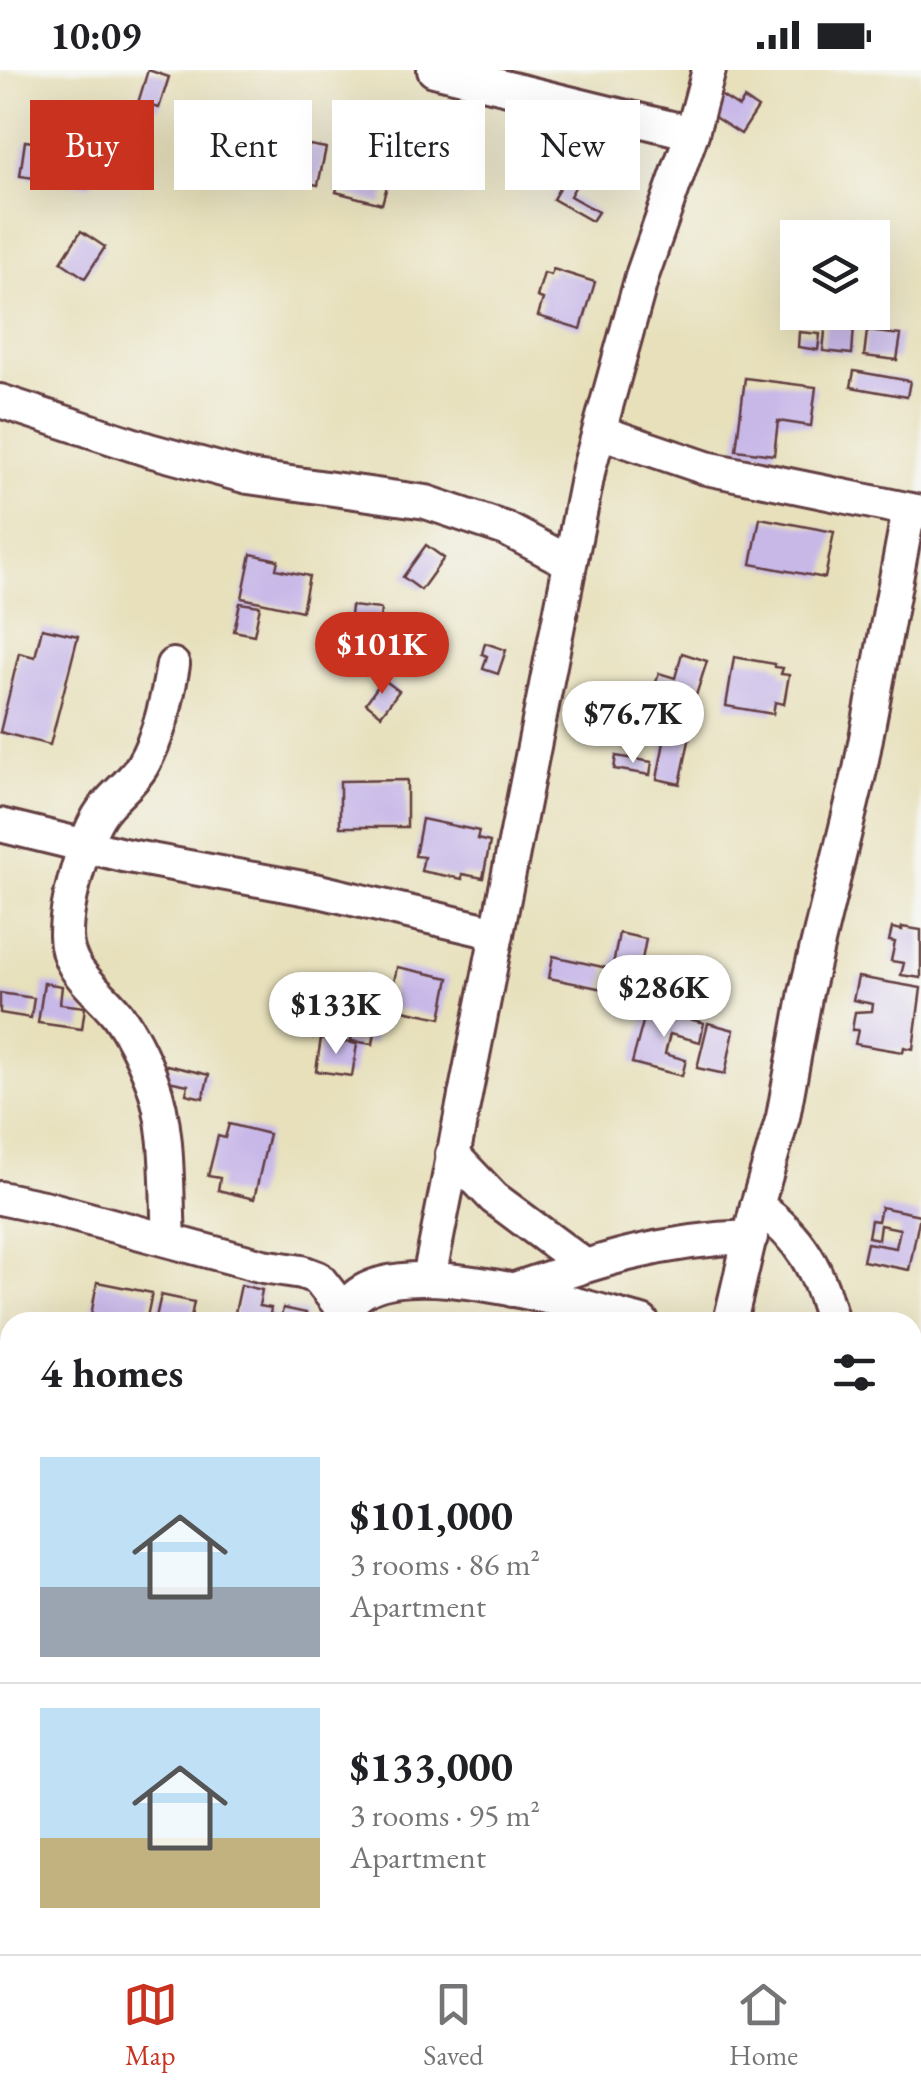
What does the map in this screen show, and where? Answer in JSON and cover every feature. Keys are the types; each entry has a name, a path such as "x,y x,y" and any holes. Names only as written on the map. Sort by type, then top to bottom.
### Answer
{"street":[{"path":"434,70 692,134"},
{"path":"429,1278 589,468 642,272 692,134 710,70"},
{"path":"0,400 149,450 248,477 426,502 506,529 568,562"},
{"path":"600,432 706,468 915,511 860,770 806,992 783,1117 732,1312"},
{"path":"169,1239 160,1110 153,1084 132,1037 70,960 65,938 84,846 100,813 140,770 156,738 173,665"},
{"path":"0,826 319,891 498,934"},
{"path":"452,1154 494,1198 584,1265"},
{"path":"0,1198 318,1278 340,1312"},
{"path":"512,1290 617,1254 697,1239 754,1222 783,1224 810,1261 828,1312"},
{"path":"347,1312 365,1291 418,1278 455,1278 601,1312"}],"building":[{"path":"148,70 169,77 159,108 154,107 154,100 139,100"},
{"path":"720,95 739,107 744,99 758,108 741,134 708,113"},
{"path":"25,141 30,142 30,177 20,176"},
{"path":"312,146 326,148 318,185 312,184"},
{"path":"337,190 386,190 382,204"},
{"path":"558,190 573,190 570,196 598,212 592,221 553,199"},
{"path":"81,231 105,247 85,278 61,262"},
{"path":"553,269 595,282 581,329 538,316 543,299 537,297 544,273 551,275"},
{"path":"825,330 854,330 852,354 823,351"},
{"path":"867,331 901,335 897,360 864,356"},
{"path":"799,332 820,334 818,350 798,347"},
{"path":"854,371 910,381 907,397 851,387"},
{"path":"745,378 816,387 811,426 778,421 774,455 736,450"},
{"path":"760,518 834,532 825,578 751,564"},
{"path":"426,545 444,558 421,590 403,577"},
{"path":"251,554 278,560 276,569 309,576 302,611 242,598"},
{"path":"240,603 260,606 254,635 234,631"},
{"path":"351,606 381,609 377,649 347,646"},
{"path":"42,628 78,636 50,745 0,732 19,653 35,657"},
{"path":"485,643 506,650 498,674 483,669"},
{"path":"682,653 707,661 691,711 651,699 659,673 675,678"},
{"path":"734,657 775,664 783,668 781,674 789,675 784,704 775,702 773,714 726,706"},
{"path":"383,679 399,691 381,715 366,703"},
{"path":"667,726 691,731 680,784 657,779"},
{"path":"616,756 652,762 650,775 614,769"},
{"path":"407,780 407,827 340,827 340,781"},
{"path":"422,819 479,831 477,839 490,842 483,878 462,874 462,879 421,871 424,857 415,856"},
{"path":"892,928 921,930 921,978 901,975 904,963 891,961 895,942 889,941"},
{"path":"619,933 646,939 636,991 609,986"},
{"path":"553,956 607,968 603,989 549,978"},
{"path":"397,967 449,978 441,1018 389,1007"},
{"path":"858,977 921,988 913,1049 904,1047 903,1052 855,1044 855,1012 872,1011 873,1004 853,1000"},
{"path":"44,983 62,986 60,1004 85,1007 82,1029 38,1023"},
{"path":"0,993 34,998 31,1018 0,1013"},
{"path":"360,997 380,1001 373,1044 351,1041"},
{"path":"647,1007 704,1023 700,1042 670,1034 665,1054 686,1060 682,1076 632,1063"},
{"path":"305,1016 319,1021 313,1038 299,1033"},
{"path":"708,1023 734,1030 725,1074 697,1068"},
{"path":"321,1038 357,1044 352,1076 316,1071"},
{"path":"167,1065 209,1075 203,1098 186,1094 188,1085 163,1080"},
{"path":"229,1124 269,1134 254,1199 218,1190 220,1178 208,1176 218,1136 225,1138"},
{"path":"881,1207 920,1215 909,1270 863,1261 867,1243 896,1248 900,1229 880,1225 878,1239 868,1237 871,1220 878,1221"},
{"path":"97,1282 152,1293 148,1312 92,1312"},
{"path":"241,1285 262,1290 259,1306 271,1308 270,1312 235,1312"},
{"path":"161,1295 194,1302 192,1312 157,1312"}]}
